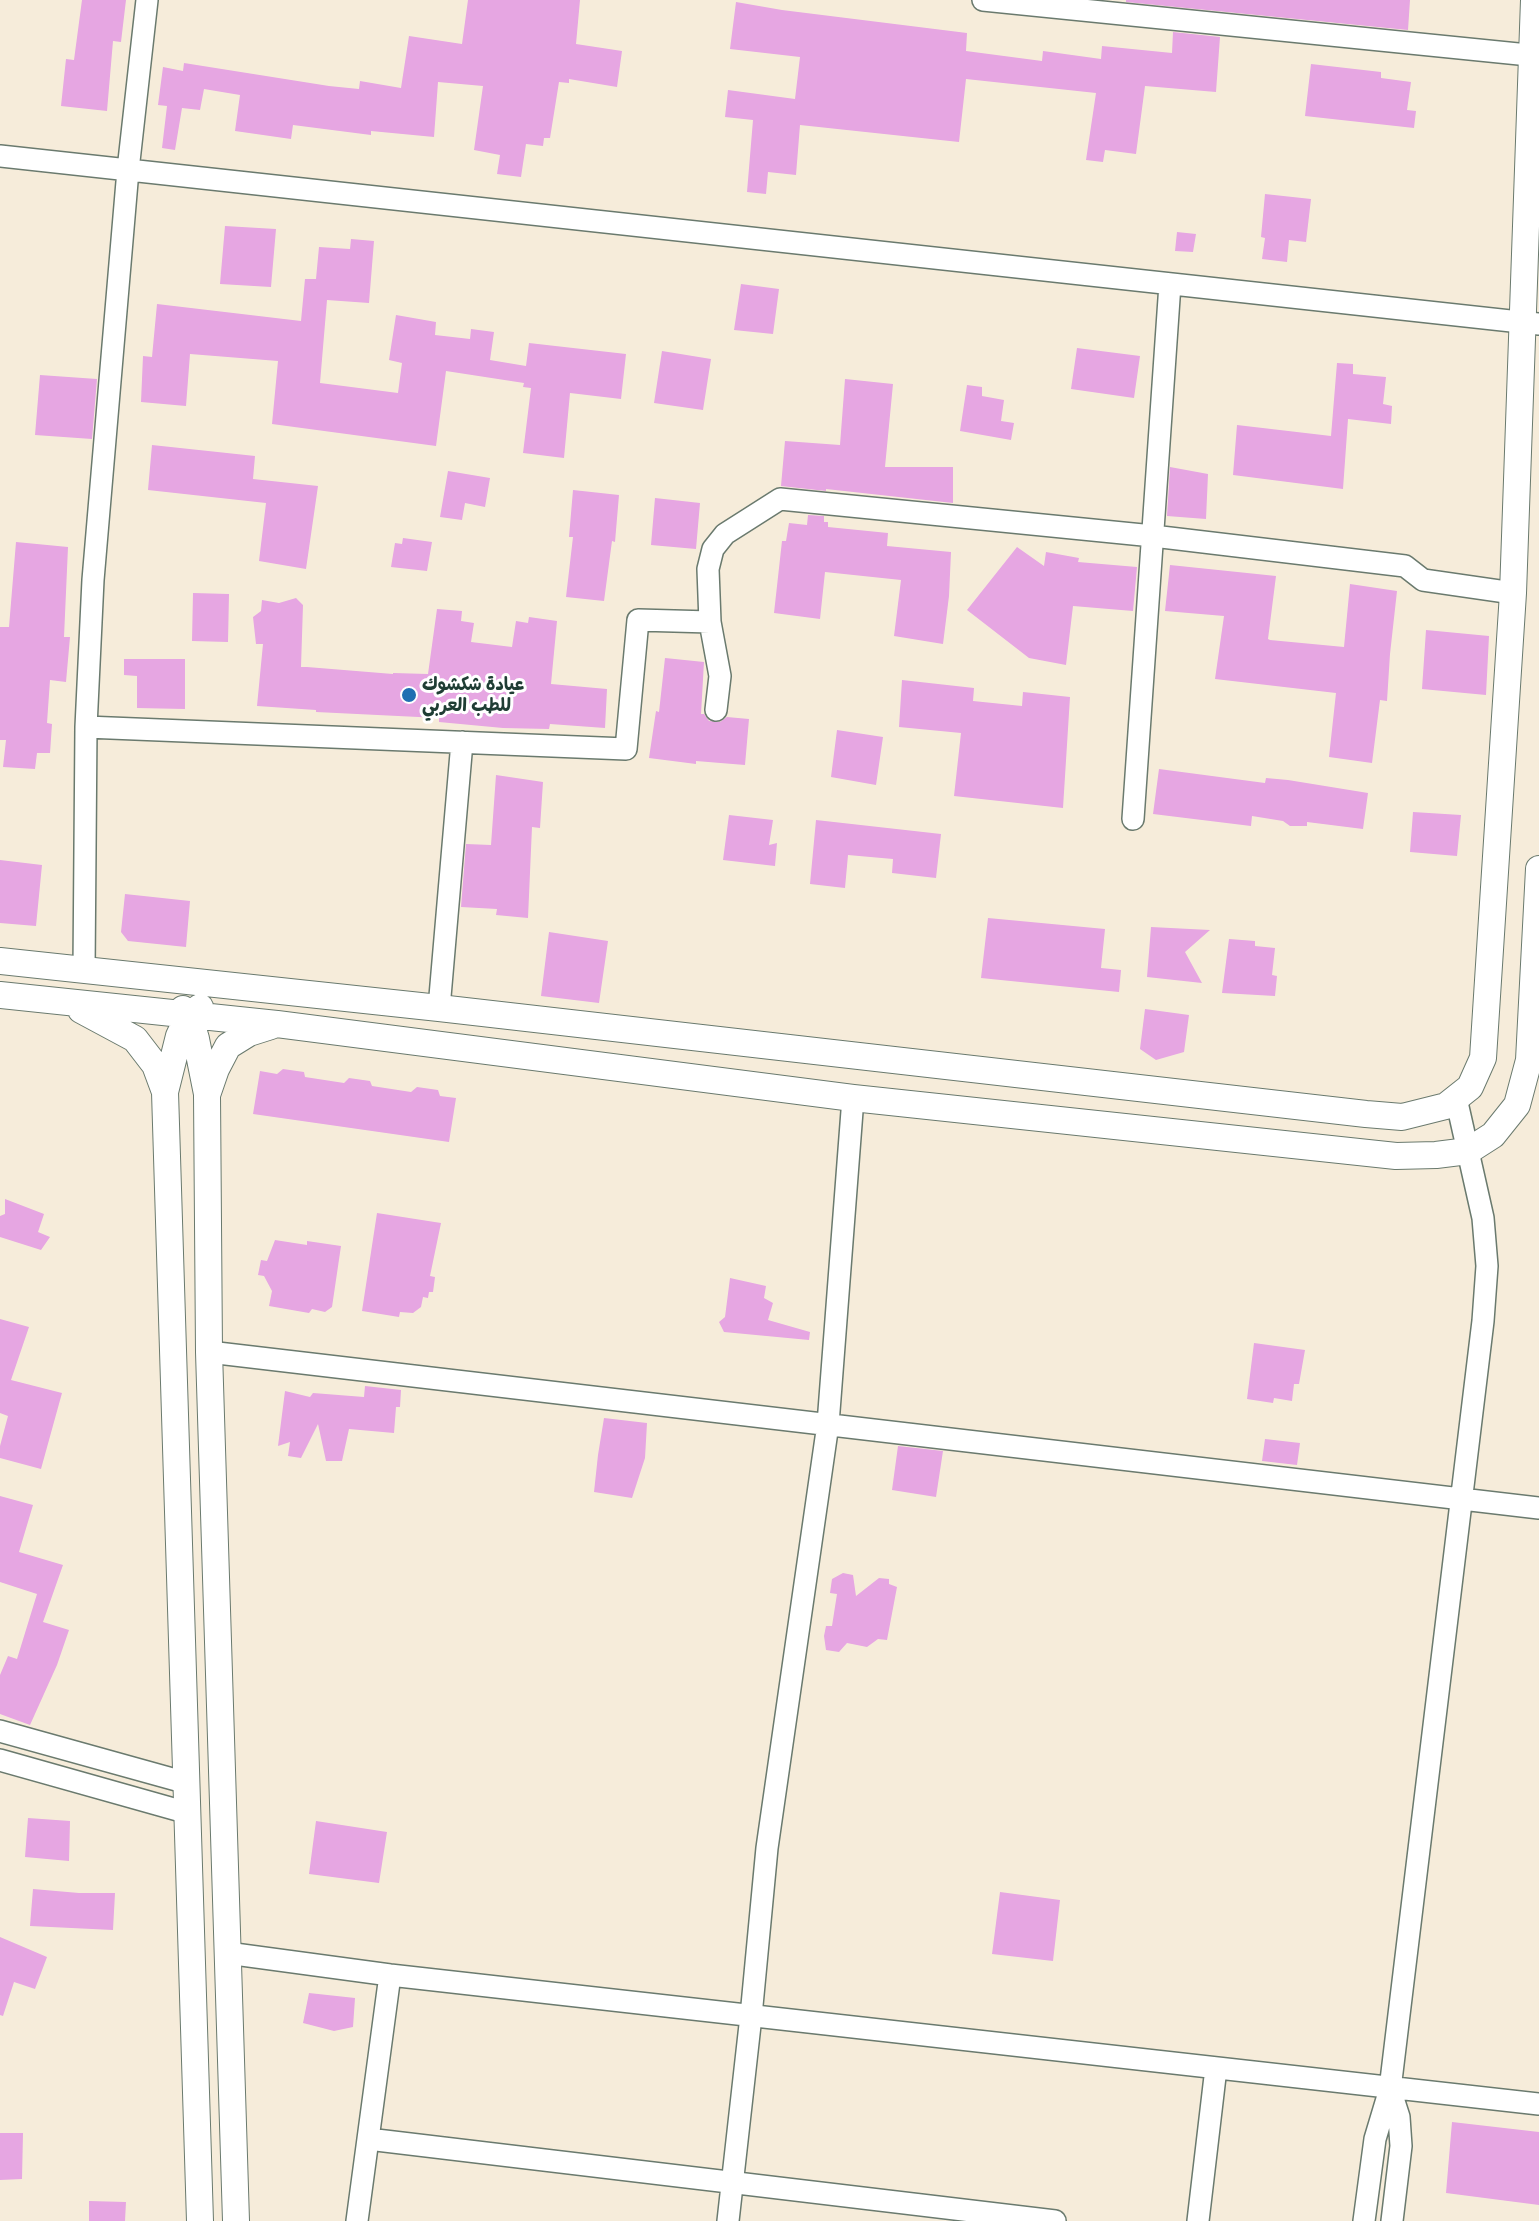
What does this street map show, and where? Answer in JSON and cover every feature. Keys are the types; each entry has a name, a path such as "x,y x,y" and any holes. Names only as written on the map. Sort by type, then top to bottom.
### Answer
{"street":[{"path":"84,970 86,727 93,580 128,170 147,0"},
{"path":"983,0 1535,55"},
{"path":"0,961 440,1008 1366,1114 1402,1117 1446,1106 1470,1087 1483,1058 1531,323 1534,0"},
{"path":"0,156 1531,323"},
{"path":"1133,819 1170,284"},
{"path":"716,710 720,676 710,622 708,569 713,549 724,534 780,499 1153,536 1405,566 1423,580 1513,593"},
{"path":"86,727 626,749 638,620 710,622"},
{"path":"440,1008 462,742"},
{"path":"0,994 277,1024 853,1098 1396,1156 1436,1155 1468,1150 1493,1135 1517,1105 1529,1060 1539,869"},
{"path":"159,978 189,1015 207,1095 209,1352 236,2221"},
{"path":"200,2221 165,1092 179,1036 189,1015 230,986"},
{"path":"68,1003 135,1039 155,1065 165,1092"},
{"path":"207,1095 216,1069 228,1046 249,1033 277,1024"},
{"path":"621,1068 624,1029"},
{"path":"728,2221 752,2016 766,1848 828,1424 853,1098"},
{"path":"1364,2221 1375,2139 1390,2089 1483,1321 1487,1266 1483,1218 1456,1098"},
{"path":"209,1352 1539,1508"},
{"path":"176,1424 211,1425"},
{"path":"0,1731 187,1783"},
{"path":"0,1760 188,1813"},
{"path":"227,1953 390,1975 1539,2104"},
{"path":"357,2221 390,1975"},
{"path":"1198,2221 1216,2068"},
{"path":"1390,2089 1399,2117 1401,2146 1392,2221"},
{"path":"368,2139 1055,2221"}],"building":[{"path":"82,0 126,0 121,42 113,41 107,111 61,106 66,59 74,60"},
{"path":"468,0 580,0 576,44 622,51 617,87 569,79 569,83 559,82 550,138 544,138 543,146 526,144 521,177 497,174 500,155 474,150 483,86 438,82 434,137 371,131 371,135 293,125 291,139 235,131 240,95 204,89 200,110 182,108 175,150 162,148 167,106 158,105 163,67 183,71 184,63 329,86 359,89 360,81 401,88 409,36 462,44"},
{"path":"1126,0 1410,0 1408,30 1126,2"},
{"path":"736,2 782,10 967,33 966,51 1042,61 1043,51 1101,59 1102,46 1172,53 1173,32 1220,37 1216,92 1145,86 1136,154 1105,150 1103,162 1086,160 1096,93 966,79 959,142 800,125 796,175 768,172 766,194 747,192 753,120 725,117 728,90 795,99 800,57 730,49"},
{"path":"1311,64 1381,72 1381,78 1411,82 1407,110 1416,111 1414,128 1305,116"},
{"path":"1265,194 1311,199 1306,242 1289,240 1287,262 1262,259 1265,238 1261,237"},
{"path":"225,226 276,229 271,287 220,284"},
{"path":"1177,232 1196,234 1193,252 1175,251"},
{"path":"351,239 374,241 369,303 327,300 320,383 398,393 402,363 389,360 396,315 436,322 435,335 470,339 471,329 494,332 490,360 526,366 529,343 626,354 621,399 570,393 564,458 523,453 531,388 523,387 524,383 446,371 436,446 272,424 278,361 190,354 186,406 141,402 143,356 152,357 157,304 301,321 305,279 316,279 319,247 350,249"},
{"path":"741,284 779,289 773,334 734,330"},
{"path":"1077,348 1140,356 1134,398 1071,389"},
{"path":"662,351 711,359 703,410 654,403"},
{"path":"1337,363 1353,364 1353,374 1386,377 1383,404 1392,406 1391,424 1348,419 1343,489 1233,475 1237,425 1331,436"},
{"path":"40,375 97,379 92,439 35,435"},
{"path":"845,379 893,384 885,467 953,467 953,503 781,486 785,441 840,445"},
{"path":"967,385 982,387 982,396 1004,400 1001,421 1014,423 1011,440 960,431"},
{"path":"152,445 255,456 253,479 318,486 306,569 259,561 266,503 148,490"},
{"path":"1170,467 1208,474 1206,519 1167,516"},
{"path":"448,471 490,478 485,507 465,503 462,520 440,517"},
{"path":"573,490 619,495 615,542 612,541 604,601 566,597 573,537 569,537"},
{"path":"655,498 700,503 696,549 651,545"},
{"path":"808,515 824,516 824,522 828,522 828,527 888,533 887,546 951,552 949,596 943,644 894,636 901,580 825,572 820,619 774,613 782,541 786,541 789,523 807,525"},
{"path":"403,538 432,542 427,571 391,567 395,543 402,544"},
{"path":"16,542 68,547 64,637 70,637 66,682 50,680 47,723 52,724 50,753 37,753 35,769 3,767 6,740 0,740 0,627 9,627"},
{"path":"1017,547 1044,566 1046,552 1079,558 1078,562 1137,567 1133,611 1073,606 1066,665 1029,658 967,610"},
{"path":"1170,565 1276,576 1268,639 1270,640 1344,647 1350,584 1397,591 1387,701 1380,700 1372,763 1329,757 1336,693 1215,679 1224,616 1165,611"},
{"path":"193,593 229,594 228,642 192,641"},
{"path":"296,598 303,605 301,667 393,674 428,674 437,609 462,611 461,621 474,623 471,642 512,647 516,621 528,623 529,617 557,621 551,684 607,689 605,728 550,724 549,729 503,728 439,722 439,718 316,712 316,710 257,706 263,644 256,644 253,617 261,611 262,600 279,603"},
{"path":"1426,630 1489,636 1486,695 1422,689"},
{"path":"665,658 704,662 701,714 704,714 709,721 720,722 727,717 749,719 745,765 696,761 696,764 649,758 656,711 659,712"},
{"path":"124,659 185,659 185,709 137,708 137,676 124,675"},
{"path":"902,680 974,688 973,701 1022,706 1023,692 1070,697 1063,808 954,796 961,733 899,727"},
{"path":"837,730 883,737 876,785 831,777"},
{"path":"1159,769 1265,783 1266,778 1288,780 1368,793 1363,829 1307,822 1307,826 1290,826 1283,821 1252,816 1251,826 1153,814"},
{"path":"496,775 543,782 540,828 532,827 528,918 496,915 497,909 461,907 466,844 491,845"},
{"path":"1413,812 1461,815 1457,856 1410,852"},
{"path":"729,815 773,820 769,845 777,843 775,866 723,860"},
{"path":"816,820 941,834 936,878 892,873 893,859 848,855 845,888 810,884"},
{"path":"0,860 42,865 36,926 0,923"},
{"path":"125,894 190,901 186,947 128,941 121,932"},
{"path":"988,918 1105,929 1101,968 1121,970 1119,992 981,978"},
{"path":"1151,927 1210,930 1185,952 1202,983 1147,977"},
{"path":"549,932 608,941 599,1003 541,996"},
{"path":"1229,939 1255,941 1255,946 1275,948 1272,975 1277,976 1275,996 1222,993"},
{"path":"1145,1009 1189,1015 1184,1052 1156,1060 1140,1049"},
{"path":"283,1069 304,1072 305,1077 344,1083 349,1078 370,1081 372,1086 411,1092 417,1087 438,1090 440,1096 456,1098 449,1142 253,1114 260,1071 277,1074"},
{"path":"5,1199 44,1214 38,1232 50,1237 41,1250 0,1237 0,1216 5,1214"},
{"path":"377,1213 441,1223 430,1276 435,1277 433,1292 429,1292 428,1298 423,1297 421,1307 413,1313 400,1312 399,1317 362,1311"},
{"path":"275,1240 307,1245 307,1241 341,1246 332,1307 325,1312 312,1309 309,1313 269,1306 272,1291 264,1276 258,1275 261,1260 267,1261"},
{"path":"730,1278 766,1286 764,1298 773,1303 768,1320 810,1332 809,1340 724,1332 719,1322 725,1317"},
{"path":"0,1319 29,1327 11,1380 62,1393 41,1469 0,1458 0,1446 8,1416 0,1413"},
{"path":"1254,1343 1305,1350 1299,1384 1294,1384 1292,1401 1274,1398 1273,1403 1247,1399"},
{"path":"365,1386 401,1390 400,1407 396,1407 394,1433 349,1429 342,1461 326,1461 318,1424 301,1458 288,1456 290,1442 278,1446 285,1391 310,1397 313,1393 364,1397"},
{"path":"604,1418 647,1423 645,1458 632,1498 594,1492"},
{"path":"1265,1439 1300,1443 1297,1465 1262,1461"},
{"path":"898,1446 943,1451 936,1497 892,1490"},
{"path":"0,1496 33,1505 19,1552 63,1565 43,1622 69,1630 57,1665 30,1725 0,1714 0,1675 8,1656 17,1659 37,1594 0,1582"},
{"path":"843,1573 853,1575 856,1596 879,1578 889,1579 889,1584 897,1587 887,1640 878,1639 867,1647 847,1643 839,1652 826,1650 824,1636 826,1626 832,1626 837,1594 830,1593 832,1579"},
{"path":"28,1818 70,1821 69,1861 25,1857"},
{"path":"316,1821 387,1832 379,1883 309,1874"},
{"path":"33,1889 115,1893 113,1930 30,1926"},
{"path":"1000,1892 1060,1900 1053,1961 992,1954"},
{"path":"0,1937 47,1957 35,1989 14,1982 3,2016 0,2015"},
{"path":"309,1993 355,1998 353,2027 334,2031 303,2023"},
{"path":"1452,2122 1539,2132 1539,2205 1446,2193"},
{"path":"0,2133 23,2133 22,2179 0,2180"},
{"path":"89,2201 126,2202 125,2221 89,2221"}],"place":[{"name":"عيادة شكشوك للطب العربي","path":"409,695"}]}
